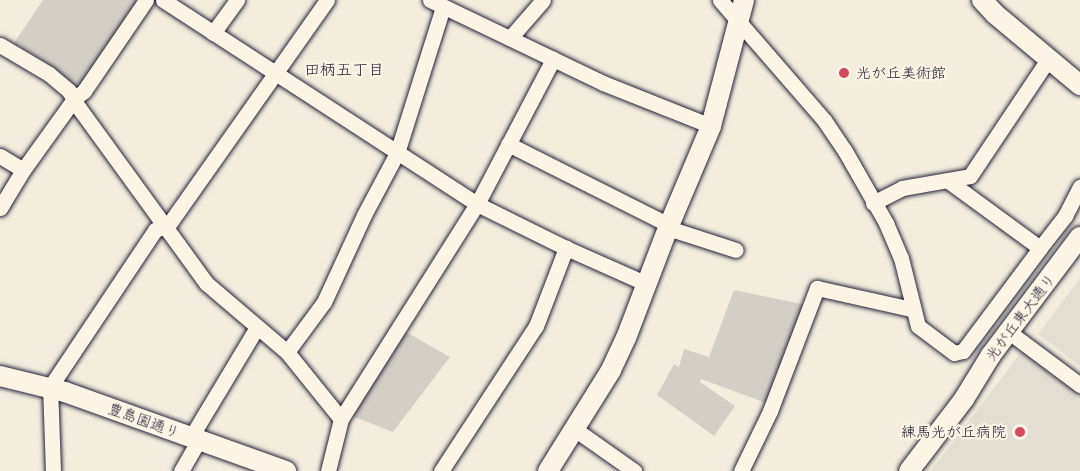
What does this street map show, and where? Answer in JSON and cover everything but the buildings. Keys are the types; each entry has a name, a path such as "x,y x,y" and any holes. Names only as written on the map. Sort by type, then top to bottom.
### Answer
{"street":[{"path":"0,208 23,170 74,99 84,91 146,0"},
{"path":"163,0 477,204 566,248 647,284"},
{"path":"213,33 237,0"},
{"path":"54,471 50,387 155,230 164,227 327,0"},
{"path":"510,38 543,0"},
{"path":"720,0 824,120 886,223 901,258 911,309 918,326 954,353 963,351 1065,216 1080,187"},
{"path":"548,471 616,360 668,226 711,126 744,0"},
{"path":"982,0 995,14 1080,85"},
{"path":"995,0 1080,67"},
{"path":"287,352 324,302 364,215 397,153 436,3 603,83 711,126"},
{"path":"0,45 49,74 69,91 206,283 287,352 341,419"},
{"path":"328,471 341,419 477,204 553,58"},
{"path":"873,203 902,188 970,176 1049,58"},
{"path":"508,144 668,226 736,250"},
{"path":"0,156 23,170"},
{"path":"947,180 1040,248"},
{"name":"光が丘東大通り","path":"964,399 991,355 1080,237"},
{"path":"441,471 536,326 566,248"},
{"name":"光が丘東大通り","path":"909,471 1080,256"},
{"path":"741,471 770,411 818,288 911,309"},
{"path":"1000,302 1020,316"},
{"path":"181,471 195,438 257,327"},
{"path":"1017,338 1080,385"},
{"name":"豊島園通り","path":"0,376 50,387 286,471"},
{"path":"573,428 634,471"}],"shaded area":[{"path":"43,0 136,0 137,2 81,83 74,84 49,64 14,43"},
{"path":"1080,278 1080,366 1038,334"},
{"path":"734,290 806,305 769,404 701,379 700,382 735,406 714,436 657,395 674,364 679,367 684,349 709,357"},
{"path":"406,332 450,357 393,432 352,416"},
{"name":"練馬光が丘病院","path":"1022,351 1080,394 1080,471 931,471"}],"place":[{"name":"光が丘美術館","path":"844,73"},
{"name":"練馬光が丘病院","path":"1020,432"}],"district":[{"name":"田柄五丁目","path":"344,69"}]}
